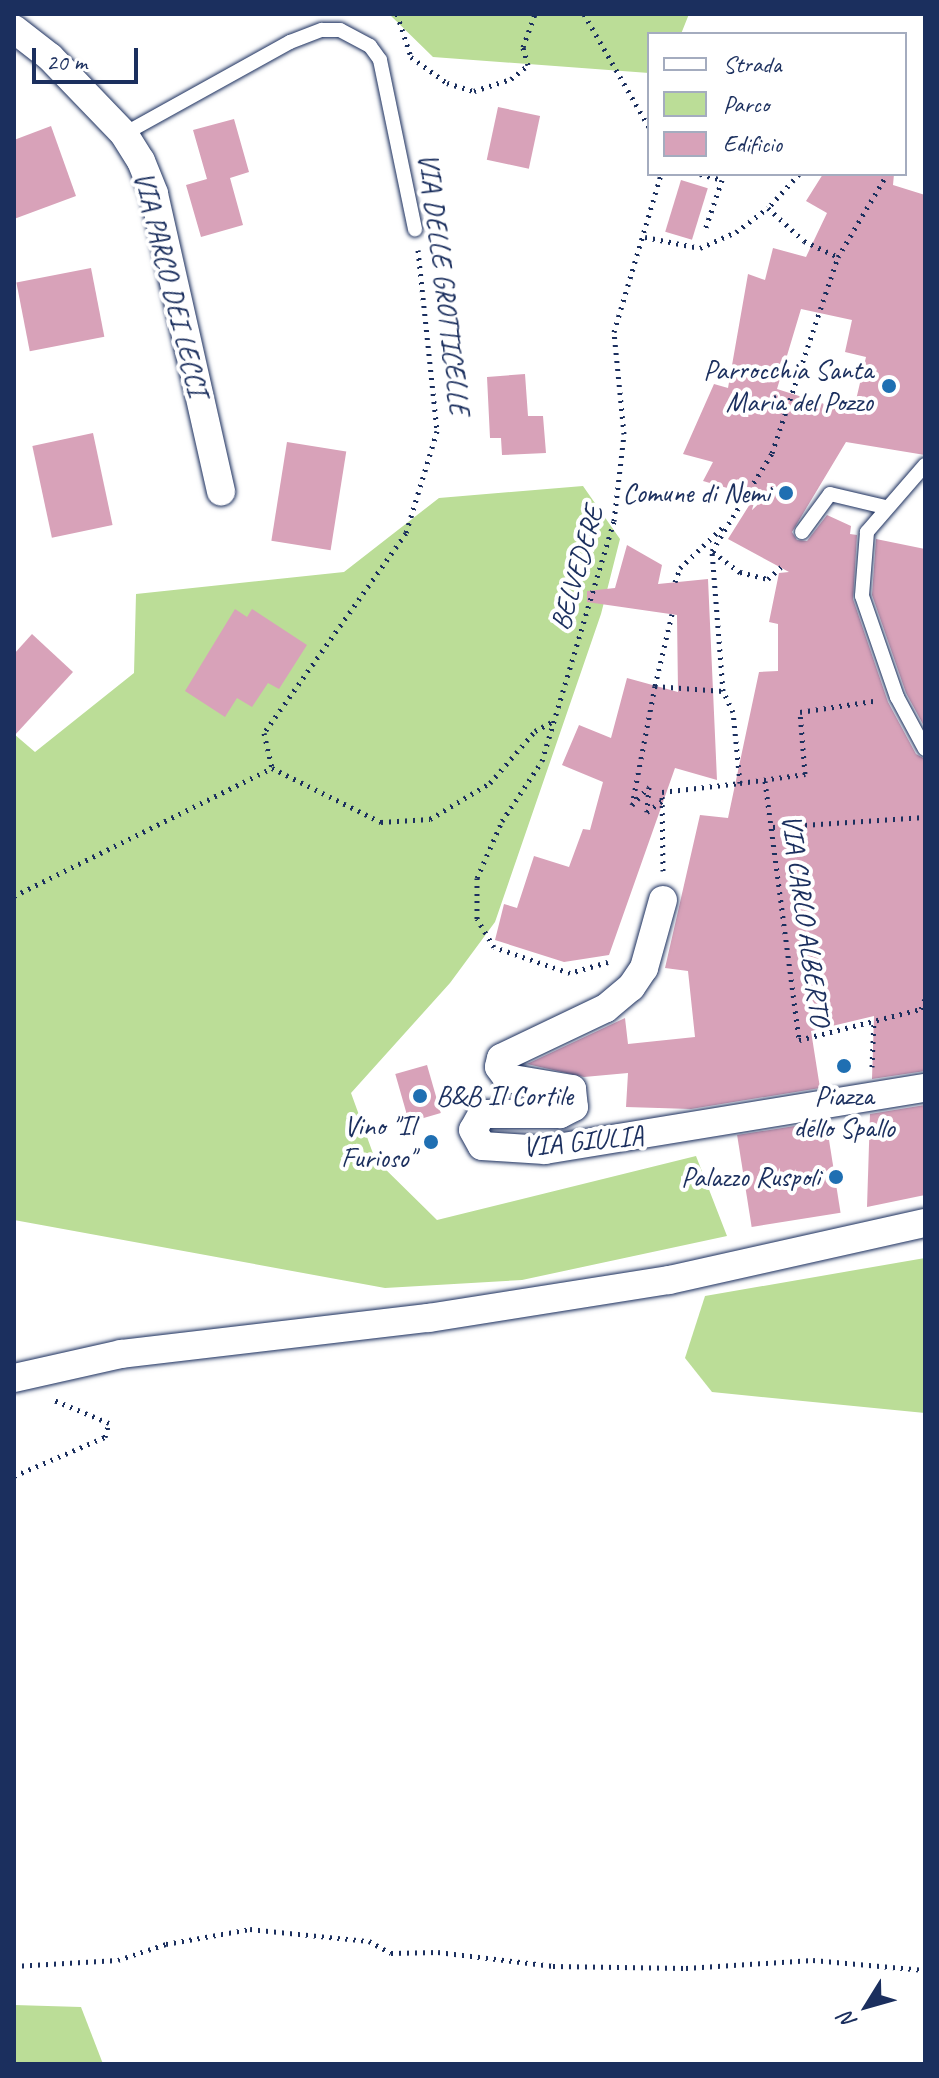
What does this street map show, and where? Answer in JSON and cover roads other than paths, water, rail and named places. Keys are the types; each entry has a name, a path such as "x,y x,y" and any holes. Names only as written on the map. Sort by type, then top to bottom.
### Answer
{"street":[{"name":"VIA PARCO DEI LECCI","path":"14,29 50,57 124,134 154,194 221,492"},
{"name":"VIA GIULIA","path":"663,900 644,968 631,987 606,1008 501,1058 499,1067 507,1078 572,1089 574,1107 560,1114 482,1114 473,1130 482,1146 545,1150 925,1088"},
{"path":"14,1378 121,1354 429,1318 669,1280 925,1223"}],"lane":[{"name":"VIA DELLE GROTTICELLE","path":"124,134 290,42 322,30 340,30 370,46 380,60 415,229"},
{"path":"920,472 885,507 867,532 862,596 897,697 925,749"},
{"path":"802,532 830,494 885,507"}],"place":[{"name":"Parrocchia Santa Maria del Pozzo","path":"889,386"},
{"name":"Comune di Nemi","path":"786,493"},
{"name":"Piazza dello Spallo","path":"844,1066"},
{"name":"B&B Il Cortile","path":"420,1096"},
{"name":"Vino \"Il Furioso\"","path":"431,1142"},
{"name":"Palazzo Ruspoli","path":"836,1177"}]}
